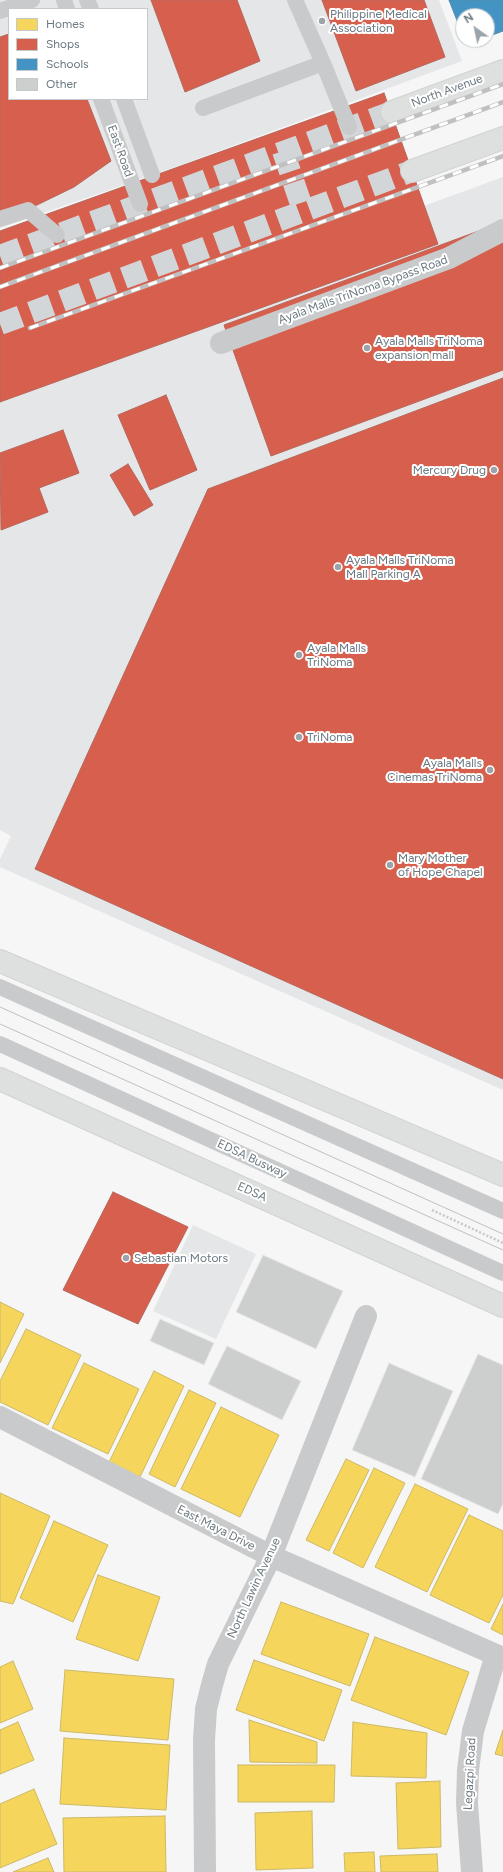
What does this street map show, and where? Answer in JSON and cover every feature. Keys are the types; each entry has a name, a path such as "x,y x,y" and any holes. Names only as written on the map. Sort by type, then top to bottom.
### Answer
{"main road":[{"name":"North Avenue","path":"392,112 503,71"},
{"path":"412,171 503,138"},
{"path":"0,961 503,1175"},
{"name":"EDSA","path":"0,1079 503,1306"}],"street":[{"name":"Ayala Malls TriNoma Bypass Road","path":"221,343 450,258 503,230"},
{"name":"North Lawin Avenue","path":"205,1872 204,1748 206,1709 218,1664 271,1556 366,1316"},
{"name":"East Maya Drive","path":"0,1417 271,1556 500,1657"},
{"name":"Legazpi Road","path":"472,1872 467,1803 468,1770 473,1731 500,1657"}],"lane":[{"path":"11,8 32,0"},
{"path":"295,0 323,63 348,128"},
{"path":"203,108 323,63"},
{"name":"East Road","path":"101,100 140,204"},
{"name":"East Road","path":"124,100 152,175"},
{"path":"0,219 28,210 57,235"},
{"path":"0,987 503,1211"},
{"name":"EDSA Busway","path":"0,1044 503,1273"}],"path":[{"path":"432,1210 503,1243"}],"shaded area":[{"name":"Philippine Medical Association","path":"0,0 439,0 455,42 455,48 457,48 462,61 178,166 0,228"},
{"name":"Ayala Malls TriNoma","path":"503,177 503,1090 0,867 0,859 11,836 0,830 0,361"},
{"path":"193,1225 256,1254 216,1339 153,1311"}],"building: Homes":[{"path":"0,1302 24,1314 0,1363"},
{"path":"26,1329 81,1355 48,1425 0,1402 0,1381"},
{"path":"84,1363 139,1389 108,1454 52,1428"},
{"path":"154,1371 184,1386 140,1477 109,1462"},
{"path":"189,1390 216,1403 175,1487 149,1474"},
{"path":"221,1407 279,1435 240,1517 181,1489"},
{"path":"346,1459 369,1470 329,1551 306,1540"},
{"path":"374,1468 405,1483 363,1568 333,1553"},
{"path":"415,1484 468,1509 427,1592 375,1567"},
{"path":"0,1493 50,1516 13,1604 0,1601"},
{"path":"469,1515 503,1531 503,1595 489,1623 430,1595"},
{"path":"54,1521 108,1545 73,1622 20,1598"},
{"path":"98,1575 160,1597 138,1661 76,1639"},
{"path":"281,1602 369,1634 350,1686 261,1654"},
{"path":"503,1604 503,1635 491,1629"},
{"path":"375,1637 469,1672 446,1735 351,1700"},
{"path":"254,1660 342,1690 324,1741 236,1710"},
{"path":"13,1661 33,1709 0,1723 0,1667"},
{"path":"65,1670 174,1679 168,1740 60,1731"},
{"path":"249,1720 317,1742 317,1763 250,1762"},
{"path":"18,1722 34,1760 0,1774 0,1730"},
{"path":"353,1722 427,1733 426,1778 351,1776"},
{"path":"503,1730 503,1756 495,1754"},
{"path":"64,1738 170,1745 166,1810 60,1804"},
{"path":"238,1765 335,1765 334,1802 238,1802"},
{"path":"440,1781 441,1847 398,1849 396,1783"},
{"path":"34,1789 57,1844 0,1868 0,1804"},
{"path":"312,1811 313,1868 256,1870 255,1813"},
{"path":"165,1816 166,1872 64,1872 63,1818"},
{"path":"374,1852 375,1872 345,1872 344,1853"},
{"path":"437,1854 438,1872 381,1872 380,1856"},
{"path":"48,1858 54,1872 13,1872"}],"building: Shops":[{"path":"151,0 237,0 260,61 185,92"},
{"path":"322,0 424,0 445,57 356,91"},
{"path":"8,34 8,100 87,100 111,161 74,187 0,223 0,37"},
{"path":"384,93 438,244 0,402 0,231"},
{"name":"Ayala Malls TriNoma expansion mall","path":"503,222 503,370 271,456 224,325"},
{"name":"Ayala Malls TriNoma","path":"503,378 503,1079 35,869 208,489"},
{"path":"166,395 197,470 150,490 118,415"},
{"path":"63,430 79,473 39,488 48,512 1,530 0,453"},
{"path":"128,464 153,505 134,516 110,475"},
{"name":"Sebastian Motors","path":"113,1192 188,1227 138,1324 63,1290"}],"building: Schools":[{"path":"449,0 503,0 503,31 495,34 495,8 455,8 455,15"}],"building: Other":[{"path":"263,1255 343,1291 316,1349 236,1312"},
{"path":"160,1319 214,1343 204,1365 150,1341"},
{"path":"227,1346 301,1381 282,1420 208,1384"},
{"path":"478,1354 503,1365 503,1504 498,1514 421,1479"},
{"path":"389,1363 453,1391 415,1477 352,1450"}],"tunnel":[{"path":"0,256 392,112"},
{"path":"283,151 303,210"},
{"path":"0,324 412,171"}],"tram line":[{"path":"0,1007 503,1234"},
{"path":"0,1024 503,1250"}],"railway":[{"path":"0,268 503,84"},
{"path":"0,287 503,102"},
{"path":"30,328 503,156"}],"place":[{"name":"Philippine Medical Association","path":"322,21"},
{"name":"Ayala Malls TriNoma expansion mall","path":"367,348"},
{"name":"Mercury Drug","path":"494,470"},
{"name":"Ayala Malls TriNoma Mall Parking A","path":"338,567"},
{"name":"Ayala Malls TriNoma","path":"299,655"},
{"name":"TriNoma","path":"299,737"},
{"name":"Ayala Malls Cinemas TriNoma","path":"490,770"},
{"name":"Mary Mother of Hope Chapel","path":"390,865"},
{"name":"Sebastian Motors","path":"126,1258"}]}
